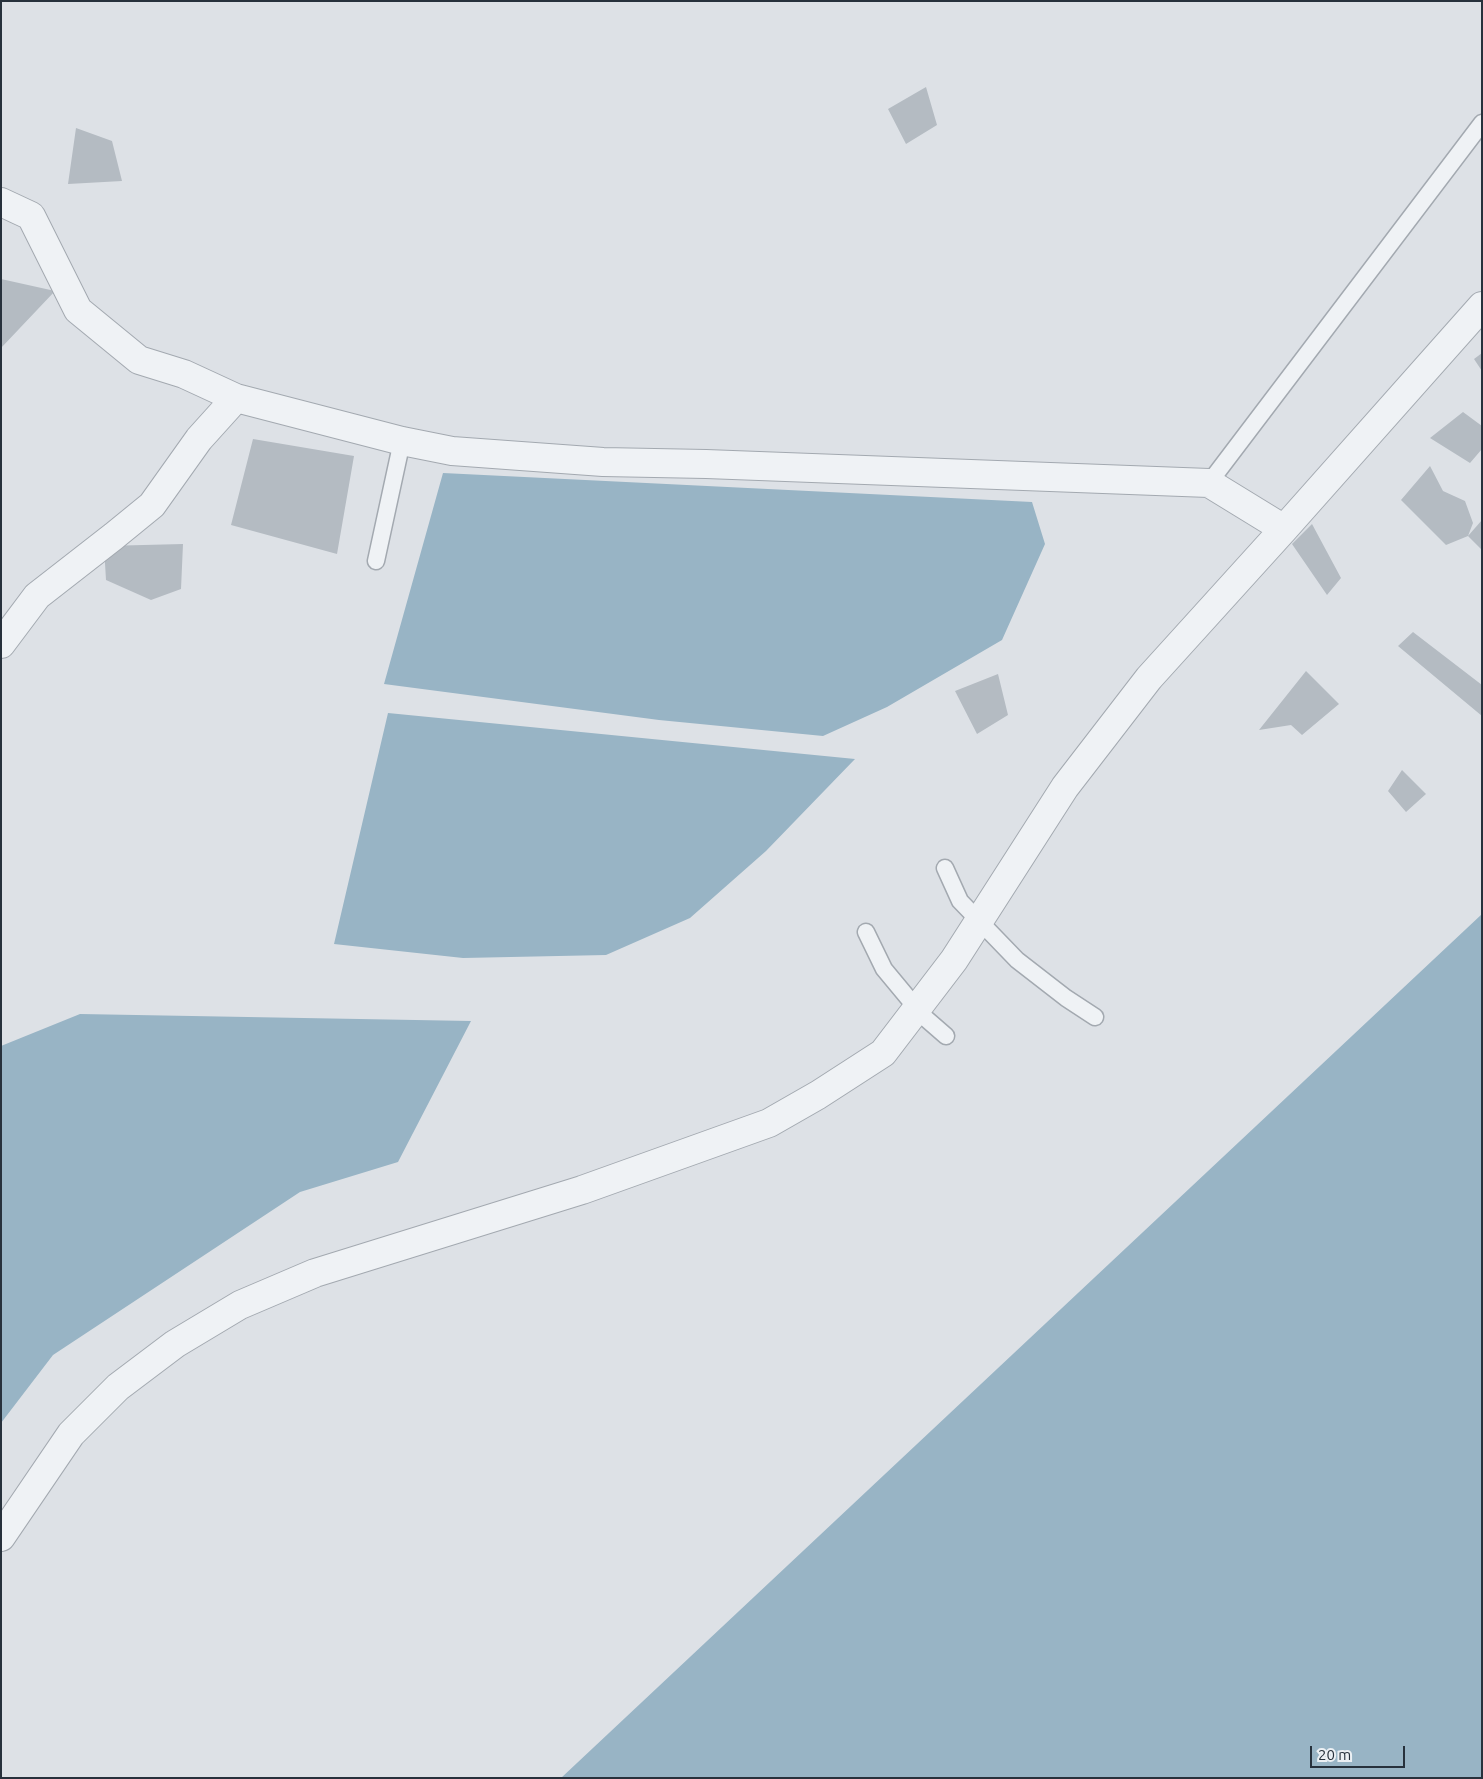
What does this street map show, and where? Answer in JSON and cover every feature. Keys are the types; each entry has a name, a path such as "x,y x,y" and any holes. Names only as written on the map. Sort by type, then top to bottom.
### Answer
{"street":[{"path":"1,202 31,216 78,310 123,348 139,360 184,374 236,398 452,452 603,462 706,464 1209,483 1284,529"},
{"path":"1,1537 71,1434 118,1387 175,1344 240,1304 315,1273 582,1190 769,1123 818,1095 883,1053 954,960 1065,787 1149,678 1482,306"},
{"path":"1,644 36,596 152,504 199,439 236,398"}],"lane":[{"path":"1209,483 1482,123"},
{"path":"376,561 402,440"},
{"path":"945,868 960,900 978,922 1017,960 1066,998 1095,1017"},
{"path":"866,932 884,969 923,1016 946,1036"}],"water":[{"path":"443,473 1032,502 1045,544 1002,640 887,707 823,736 659,720 384,684"},
{"path":"388,713 855,759 766,851 690,918 606,955 463,958 334,944"},
{"path":"1482,914 1482,1778 561,1778"},
{"path":"80,1014 471,1021 398,1162 300,1192 53,1355 1,1423 1,1046"}],"building":[{"path":"926,87 937,125 906,144 888,109"},
{"path":"76,128 112,141 122,181 68,184"},
{"path":"1,279 55,291 1,348"},
{"path":"1482,353 1482,371 1474,359"},
{"path":"1463,412 1482,426 1482,449 1470,463 1430,438"},
{"path":"253,439 354,456 337,554 231,525"},
{"path":"1430,466 1443,491 1465,501 1473,523 1468,536 1446,545 1401,500"},
{"path":"1482,520 1482,550 1468,536"},
{"path":"1312,524 1341,578 1327,595 1292,544"},
{"path":"183,544 181,589 151,600 106,580 104,546"},
{"path":"1413,632 1482,685 1482,716 1398,646"},
{"path":"1306,671 1339,704 1302,735 1291,725 1259,730"},
{"path":"998,674 1008,715 977,734 955,691"},
{"path":"1402,770 1426,794 1406,812 1388,791"}]}
